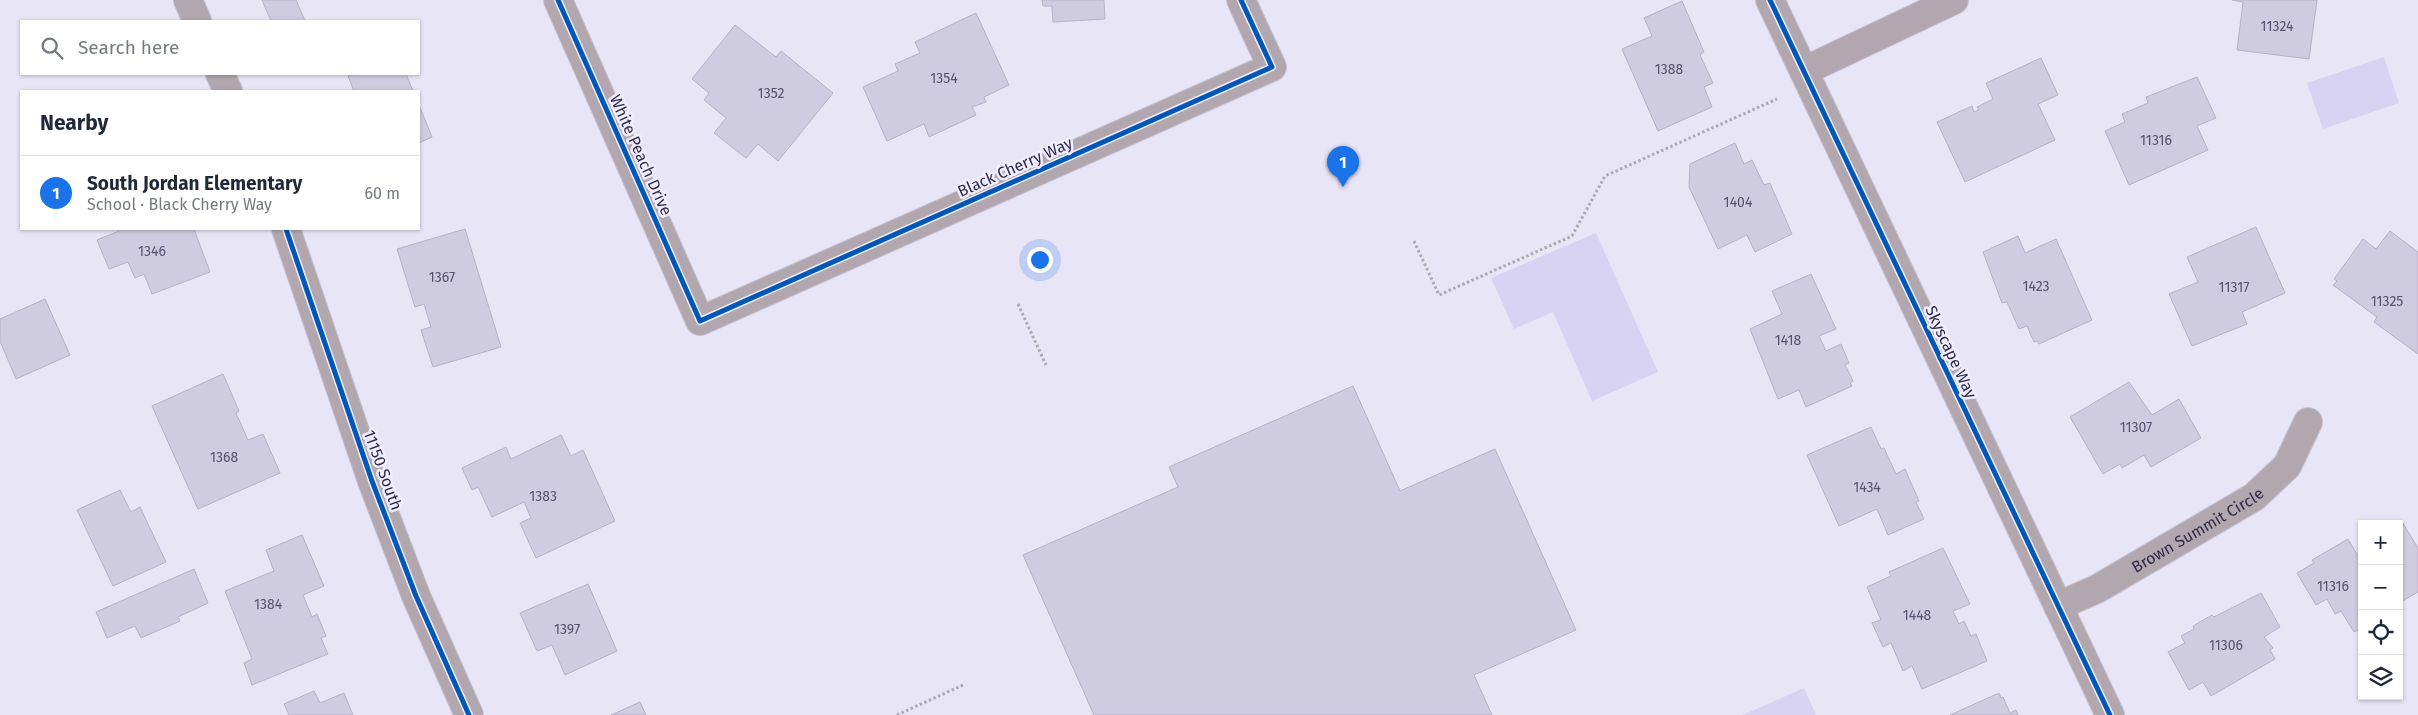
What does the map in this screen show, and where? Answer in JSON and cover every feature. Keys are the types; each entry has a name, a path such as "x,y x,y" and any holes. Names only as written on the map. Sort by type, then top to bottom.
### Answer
{"street":[{"path":"188,0 197,20"},
{"name":"White Peach Drive","path":"558,0 700,320"},
{"name":"Black Cherry Way","path":"700,320 1272,67 1241,0"},
{"name":"Skyscape Way","path":"1770,0 2110,715"},
{"path":"1804,71 1954,0"},
{"path":"220,75 228,90"},
{"name":"11150 South","path":"286,230 372,481 416,596 469,715"},
{"name":"Brown Summit Circle","path":"2058,606 2097,589 2254,497 2287,466 2308,422"}],"path":[{"path":"1414,241 1438,296 1572,236 1605,176 1777,99"},
{"path":"1018,304 1046,365"},
{"path":"897,715 963,685"}],"shaded area":[{"path":"2384,57 2399,103 2323,129 2307,83"},
{"path":"1596,233 1658,372 1592,401 1553,312 1514,329 1491,278"},
{"path":"1804,688 1816,715 1743,715"}],"building":[{"path":"262,0 296,0 305,20 271,20"},
{"path":"1042,0 1104,0 1105,19 1053,22 1052,6 1043,6"},
{"path":"2232,0 2317,0 2309,59 2237,50 2243,2"},
{"path":"1682,1 1704,52 1700,55 1713,83 1704,87 1712,107 1658,131 1622,49 1652,36 1644,18"},
{"path":"976,13 1009,85 984,97 986,102 972,107 976,115 929,137 924,124 887,141 863,87 898,71 895,64 920,53 915,42"},
{"path":"735,25 776,57 781,51 833,93 778,161 758,144 746,158 714,133 726,118 704,100 709,93 692,79"},
{"path":"2041,58 2058,95 2038,104 2055,140 1965,182 1937,122 1972,106 1974,112 1979,110 1977,107 1993,99 1986,83"},
{"path":"406,75 413,90 354,90 348,76"},
{"path":"2197,77 2216,118 2197,126 2208,150 2129,185 2105,131 2125,122 2122,114 2148,103 2146,97"},
{"path":"420,107 432,137 420,143"},
{"path":"1735,143 1744,164 1752,160 1764,185 1770,183 1792,234 1755,252 1747,235 1718,249 1689,187 1690,164"},
{"path":"2256,227 2285,293 2242,312 2247,324 2192,346 2169,294 2198,282 2187,257"},
{"path":"465,229 501,347 433,367 421,330 431,327 424,304 415,307 397,249"},
{"path":"194,230 210,272 152,294 144,274 135,278 128,262 109,269 97,240 119,231"},
{"path":"2390,231 2418,252 2418,354 2374,322 2377,317 2333,285 2337,281 2334,279 2363,239 2376,249"},
{"path":"2018,236 2025,253 2056,239 2092,320 2039,344 2037,341 2034,342 2027,326 2019,329 2007,302 2002,303 1983,252"},
{"path":"1811,274 1836,329 1819,336 1826,351 1841,344 1849,363 1845,365 1853,381 1850,383 1852,386 1806,407 1799,390 1778,399 1750,329 1782,314 1772,291"},
{"path":"45,299 70,355 16,379 0,341 0,319"},
{"path":"223,374 239,411 236,413 248,440 263,434 280,473 198,509 152,406"},
{"path":"2129,382 2152,415 2179,399 2201,438 2151,467 2144,455 2122,468 2120,464 2103,474 2070,417"},
{"path":"1353,386 1400,491 1495,449 1576,630 1474,675 1492,715 1094,715 1023,555 1178,487 1169,467"},
{"path":"1871,427 1881,449 1884,448 1896,474 1905,469 1919,501 1916,502 1924,519 1888,535 1877,509 1839,526 1807,455"},
{"path":"561,435 571,456 583,450 615,521 536,558 520,523 531,518 524,502 492,517 478,487 472,490 462,468 506,447 511,459"},
{"path":"120,490 131,512 140,507 166,562 113,586 77,510"},
{"path":"2403,523 2418,548 2418,592 2403,601"},
{"path":"302,535 324,586 303,595 312,617 317,614 326,636 321,638 328,654 252,685 244,663 252,659 225,591 274,571 266,550"},
{"path":"2348,539 2358,556 2358,630 2354,632 2341,611 2335,614 2327,599 2316,605 2297,573 2314,563 2312,560"},
{"path":"1943,548 1970,604 1953,611 1959,624 1964,621 1971,636 1976,634 1987,661 1922,689 1912,666 1903,671 1891,643 1883,647 1872,623 1881,620 1867,587 1891,576 1889,572"},
{"path":"194,569 208,603 178,617 180,621 141,638 135,626 107,638 96,612"},
{"path":"588,584 617,651 565,675 552,645 537,651 520,613"},
{"path":"2261,593 2280,627 2264,637 2273,648 2270,650 2275,659 2211,696 2203,682 2189,690 2168,652 2185,643 2181,636 2194,629 2193,626 2212,615 2214,617"},
{"path":"314,691 320,703 344,693 353,715 289,715 284,704"},
{"path":"1999,693 2001,698 2003,697 2010,713 2016,710 2018,715 1950,715"},
{"path":"640,702 646,715 611,715"}],"cycle path":[{"path":"558,0 700,321 1272,67 1241,0"},
{"path":"1770,0 2110,715"},
{"path":"286,230 372,481 416,596 469,715"}],"place":[{"name":"South Jordan Elementary","path":"1343,187"}]}
